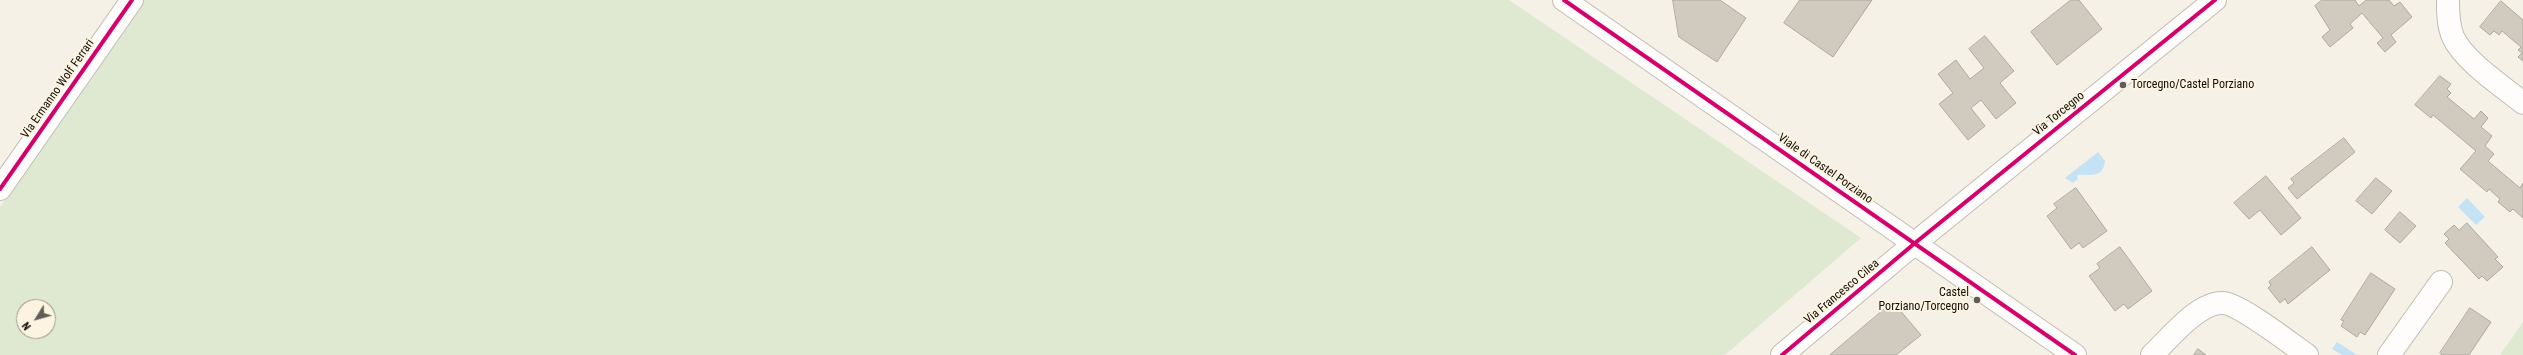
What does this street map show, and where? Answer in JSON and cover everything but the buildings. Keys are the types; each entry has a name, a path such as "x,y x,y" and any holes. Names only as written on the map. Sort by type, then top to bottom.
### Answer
{"street":[{"name":"Via Ermanno Wolf Ferrari","path":"0,189 132,0"},
{"name":"Viale di Castel Porziano","path":"1564,0 2075,355"},
{"name":"Via Torcegno","path":"1915,244 2216,0"},
{"path":"2448,0 2448,16 2453,37 2462,52 2523,103"},
{"name":"Via Francesco Cilea","path":"1782,355 1915,244"},
{"path":"2390,355 2441,282"},
{"path":"2152,355 2192,316 2206,307 2223,303 2243,312 2307,355"}],"green space":[{"path":"145,0 1509,0 1861,238 1725,355 0,355 0,207"},
{"path":"2523,322 2523,355 2500,355"}],"water":[{"path":"2098,152 2105,161 2102,171 2091,175 2077,175 2078,179 2073,183 2065,178"},
{"path":"2467,198 2485,217 2476,225 2458,207"},
{"path":"2337,342 2357,355 2342,355 2332,349"}],"cycle path":[{"path":"0,189 132,0"},
{"path":"1564,0 2075,355"},
{"path":"1782,355 1915,243 2215,0"}],"place":[{"name":"Torcegno/Castel Porziano","path":"2123,85"},
{"name":"Castel Porziano/Torcegno","path":"1977,300"}]}
